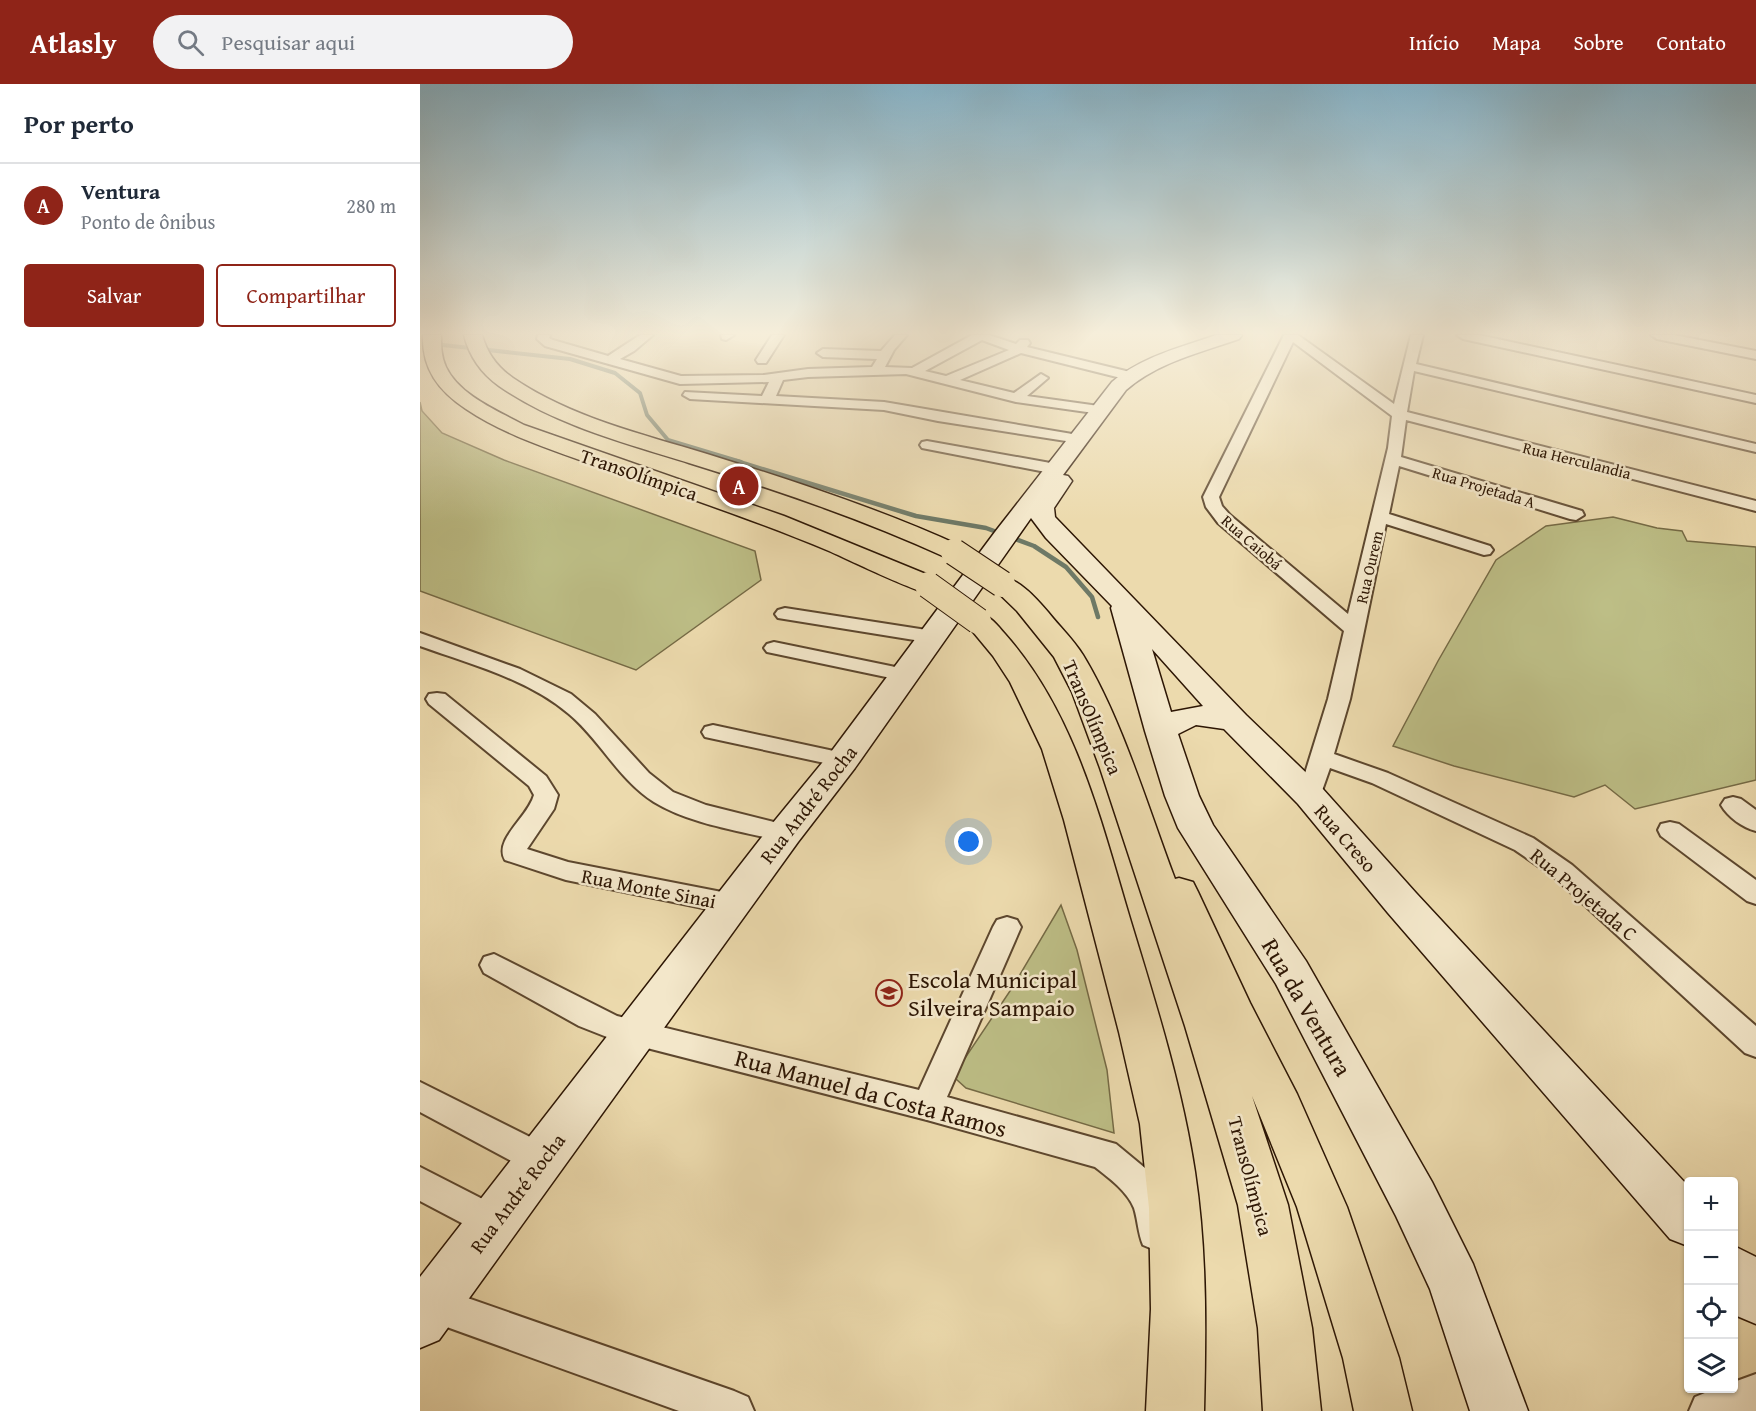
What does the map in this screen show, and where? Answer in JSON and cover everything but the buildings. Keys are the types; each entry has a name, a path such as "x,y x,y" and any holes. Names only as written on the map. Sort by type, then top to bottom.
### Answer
{"highway":[{"name":"TransOlímpica","path":"464,397 486,413 517,429 568,449 778,521 865,555 928,585 978,621 1001,645 1018,668 1051,730 1071,779 1137,1013 1166,1139 1179,1260 1179,1342 1175,1411"},
{"name":"TransOlímpica","path":"532,397 653,444 864,513 908,530 954,552 1003,552 1027,605 1068,656 1088,692 1207,1026 1263,1205 1285,1328 1292,1411"},
{"path":"1125,792 1170,872 1230,1006 1274,1094 1313,1187 1371,1358 1383,1411"}],"street":[{"path":"726,397 884,406 938,417 1068,453"},
{"path":"1012,397 1101,410"},
{"name":"Rua André Rocha","path":"426,1313 933,637 1003,552 1068,453 1112,397"},
{"name":"Rua Caiobá","path":"1260,397 1211,497 1214,507 1224,519 1354,629"},
{"path":"1375,397 1398,414"},
{"name":"Rua Ourem","path":"1310,796 1339,699 1380,518 1402,397"},
{"path":"1540,397 1756,448"},
{"name":"Rua Herculandia","path":"1398,414 1756,506"},
{"path":"927,445 1068,453"},
{"name":"Rua Creso","path":"1068,453 1068,468 1047,498 1042,508 1043,518 1235,722 1310,796 1402,903 1684,1216"},
{"name":"Rua Projetada A","path":"1392,459 1576,515"},
{"path":"1380,518 1484,550"},
{"name":"Rua da Ventura","path":"1123,601 1161,731 1182,796 1196,828 1291,974 1414,1199 1454,1283 1499,1411"},
{"path":"785,614 933,637"},
{"path":"420,639 480,662 564,699 651,788 664,798 686,807 786,833"},
{"path":"774,648 905,675"},
{"name":"Rua Monte Sinai","path":"437,699 538,781 546,795 542,809 514,845 514,854 566,871 732,904"},
{"path":"1161,731 1184,716 1202,714 1235,722"},
{"path":"713,732 843,760"},
{"name":"Rua Projetada C","path":"1321,758 1380,777 1524,844 1563,871 1756,1044"},
{"path":"1733,806 1756,823"},
{"path":"1670,830 1756,894"},
{"path":"927,1106 1007,927"},
{"name":"Rua Manuel da Costa Ramos","path":"494,965 589,1017 612,1027 927,1106 1104,1155 1124,1170 1145,1192 1155,1225 1160,1344 1153,1411"},
{"path":"420,1096 542,1160"},
{"path":"420,1183 494,1223"},
{"path":"1738,1277 1756,1297"},
{"path":"426,1313 734,1411"},
{"path":"1709,1411 1756,1393"}],"green space":[{"path":"420,402 422,411 442,433 504,460 755,551 761,580 636,670 420,591"},
{"path":"1613,517 1657,528 1682,531 1687,541 1756,547 1756,780 1635,809 1605,785 1574,797 1454,766 1393,746 1438,661 1496,560 1546,526"},
{"path":"1061,905 1077,950 1107,1070 1114,1133 966,1088 956,1079 959,1067 1012,988"}],"waterway":[{"path":"641,397 647,415 668,440 741,462"},
{"path":"736,461 916,516 986,528 1034,546 1066,567 1092,597 1098,617"}],"place":[{"name":"Ventura","path":"739,486"},
{"name":"Escola Municipal Silveira Sampaio","path":"889,993"}]}
